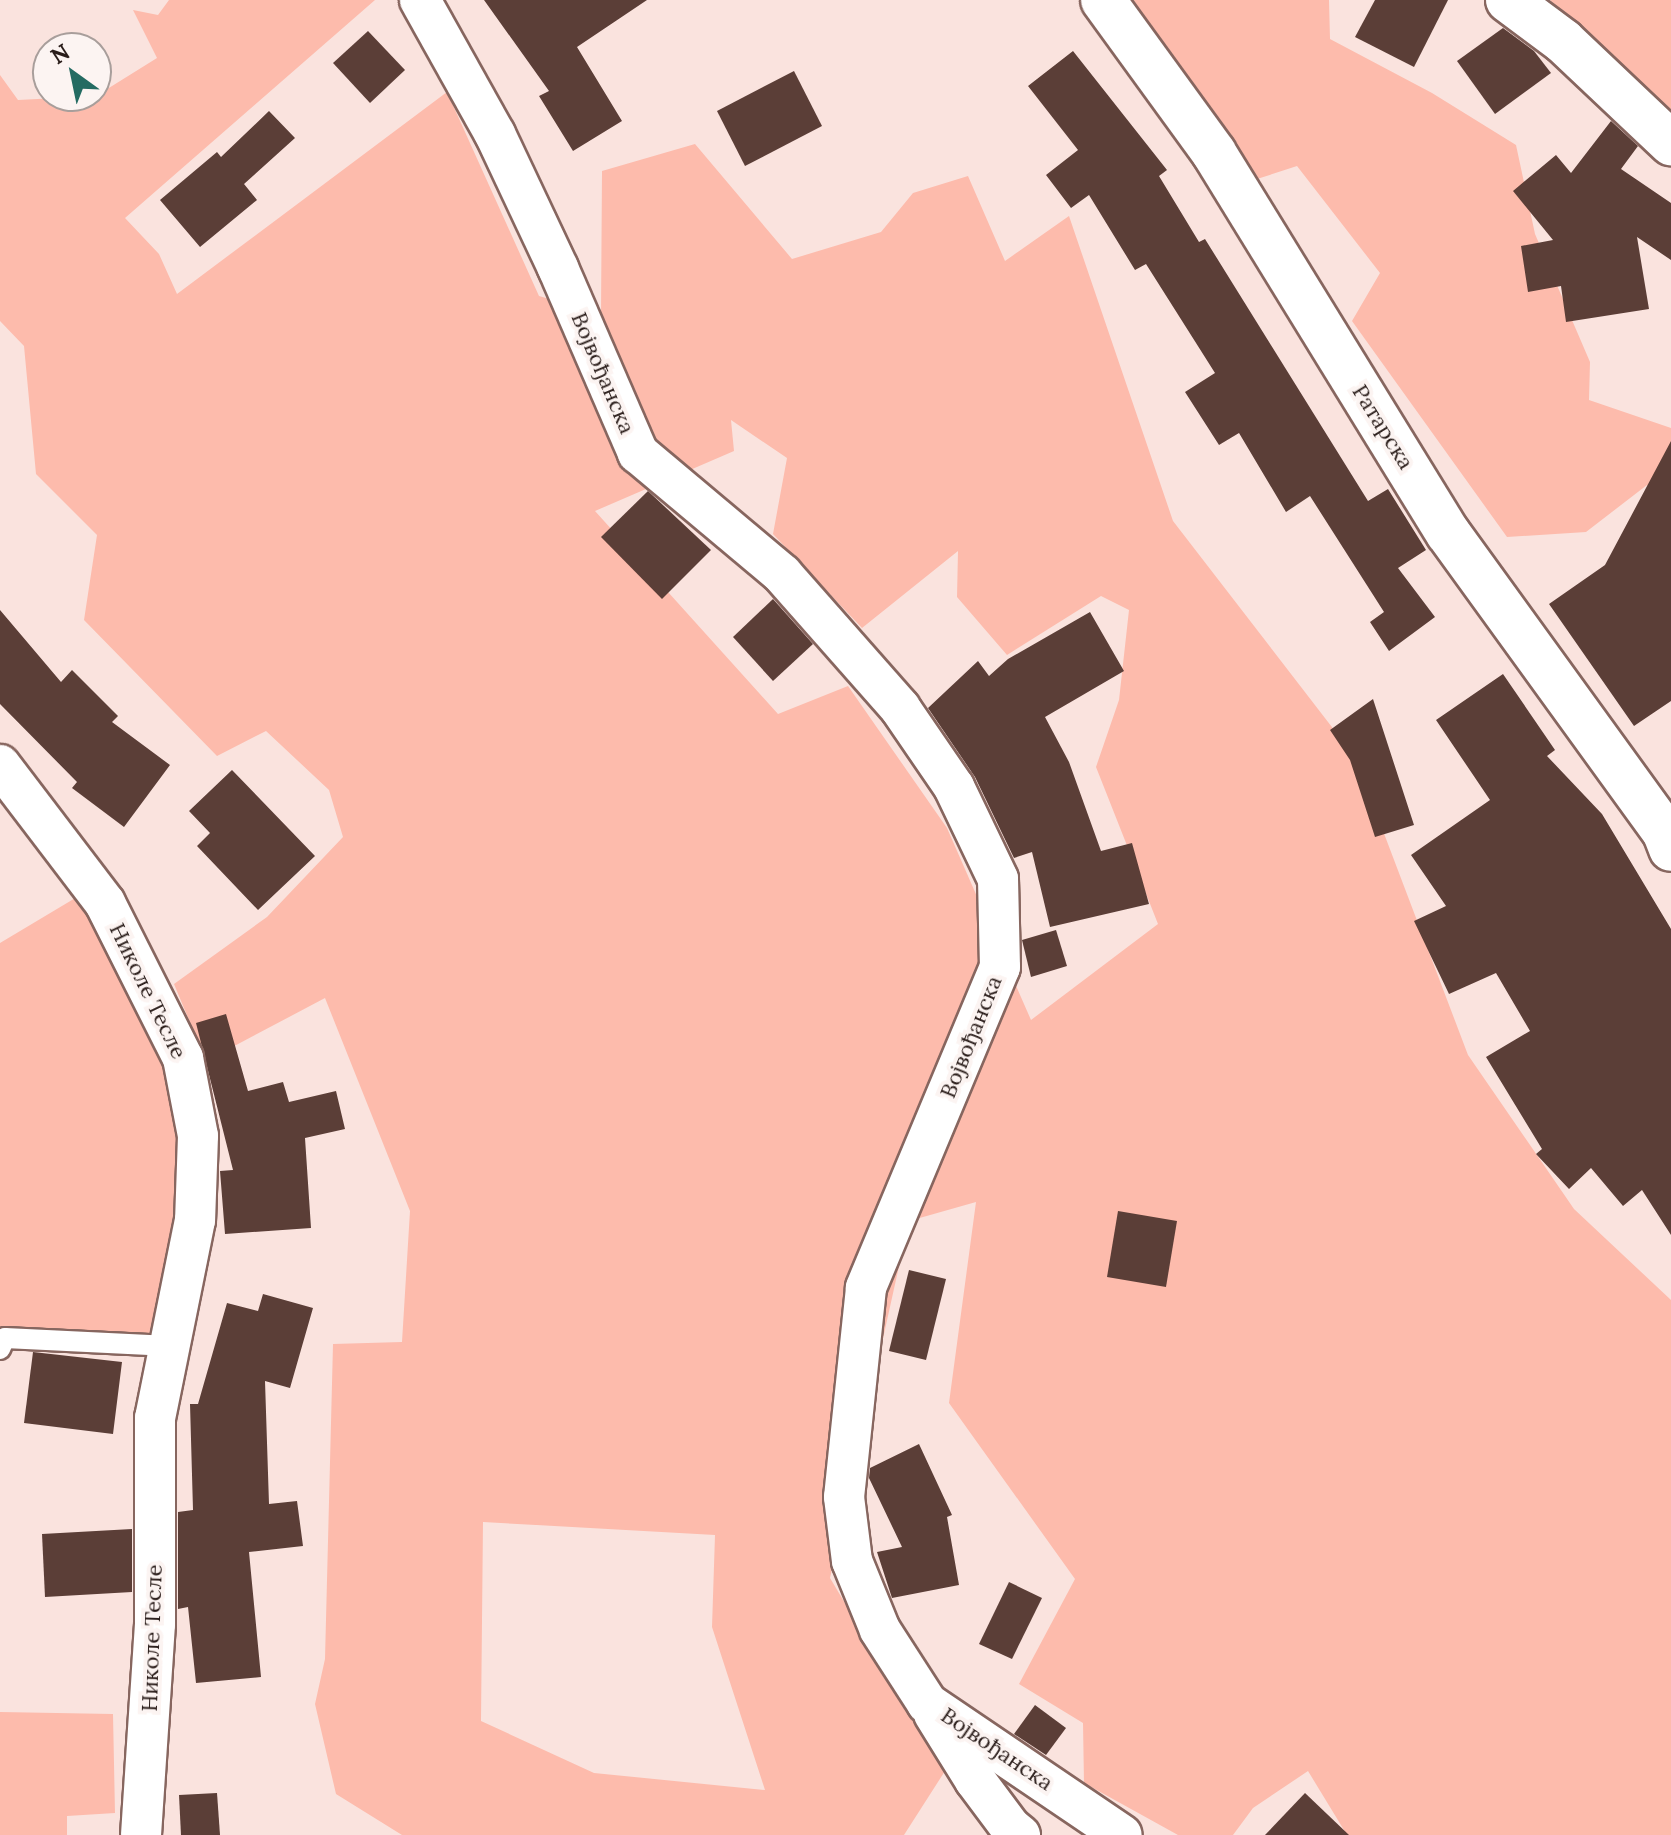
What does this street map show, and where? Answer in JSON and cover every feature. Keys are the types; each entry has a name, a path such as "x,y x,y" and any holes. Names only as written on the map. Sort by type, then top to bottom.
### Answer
{"street":[{"name":"Војвођанска","path":"420,0 501,148 558,268 638,453 782,574 900,708 954,787 998,879 1000,967 866,1288 844,1497 852,1561 880,1630 927,1703 1122,1835"},
{"name":"Ратарска","path":"1103,0 1214,153 1448,533 1665,833 1671,849"},
{"path":"1508,0 1563,41 1671,143"},
{"name":"Николе Тесле","path":"0,765 105,903 183,1058 198,1136 195,1220 155,1418 155,1624 141,1835"},
{"path":"927,1703 975,1780 1010,1827 1020,1835"}],"lane":[{"path":"0,1349 5,1338 170,1346"}],"shaded area":[{"path":"169,0 375,0 125,218 159,254 177,294 447,92 539,296 601,314 602,171 695,144 792,259 881,232 913,193 968,176 1005,261 1069,216 1173,521 1355,757 1468,1055 1574,1209 1671,1300 1671,1835 1347,1835 1308,1771 1253,1808 1233,1835 1178,1835 1084,1783 1083,1723 1019,1684 1075,1579 949,1403 976,1202 909,1221 830,1578 945,1771 904,1835 402,1835 336,1794 315,1704 325,1659 333,1344 402,1342 410,1211 325,998 206,1061 174,984 267,917 343,837 329,790 266,731 217,756 84,620 97,535 36,474 24,346 0,321 0,75 18,100 32,99 32,112 112,112 112,86 157,58 133,10 158,15","holes":["731,420 787,458 773,534 862,628 958,551 957,597 1007,655 1101,596 1129,610 1119,700 1096,767 1158,924 1031,1020 947,828 848,686 778,714 595,511 734,451","483,1522 715,1535 712,1627 765,1790 594,1773 481,1721"]},
{"path":"1129,0 1329,0 1330,39 1432,93 1516,145 1535,234 1590,362 1589,400 1671,428 1671,508 1647,485 1586,532 1507,537 1352,321 1380,273 1297,166 1254,180"},
{"path":"1550,0 1671,0 1671,124 1575,32"},
{"path":"77,897 174,1074 182,1162 167,1341 5,1338 0,1349 0,943"},
{"path":"0,1712 113,1714 115,1813 67,1816 67,1835 0,1835"}],"building":[{"path":"484,0 647,0 577,47 622,121 573,151 539,96 549,91"},
{"path":"1375,0 1448,0 1414,67 1355,37"},
{"path":"1503,28 1534,51 1551,73 1495,114 1457,61"},
{"path":"368,31 405,70 370,103 333,63"},
{"path":"1073,51 1167,170 1159,176 1199,242 1205,239 1368,501 1388,489 1426,550 1398,568 1435,617 1389,651 1370,622 1384,612 1310,496 1286,512 1239,433 1219,445 1185,392 1215,373 1146,264 1135,270 1089,195 1071,208 1046,175 1078,150 1028,86"},
{"path":"794,71 822,126 745,166 717,111"},
{"path":"269,111 295,138 244,184 257,200 200,247 160,200 217,152 221,157"},
{"path":"1611,121 1638,146 1621,169 1671,203 1671,260 1637,237 1649,309 1566,322 1561,286 1528,292 1521,246 1553,240 1513,191 1556,155 1571,173"},
{"path":"1671,441 1671,701 1634,726 1549,604 1605,565"},
{"path":"648,491 711,550 662,599 601,537"},
{"path":"773,599 813,644 773,681 733,637"},
{"path":"0,610 61,682 72,670 118,716 112,722 170,765 124,827 72,788 77,782 0,704"},
{"path":"1090,612 1124,671 1045,717 1069,762 1101,851 1132,843 1149,904 1050,927 1032,852 1014,858 975,777 928,708 978,661 989,676 1008,659"},
{"path":"1503,674 1555,750 1547,756 1602,814 1671,929 1671,1235 1642,1190 1623,1206 1591,1168 1569,1189 1536,1154 1542,1149 1486,1057 1530,1031 1496,973 1449,994 1414,921 1446,906 1411,855 1490,800 1436,720"},
{"path":"1373,699 1414,825 1375,837 1350,760 1330,730"},
{"path":"232,770 315,856 258,910 197,846 210,833 189,811"},
{"path":"1056,930 1067,966 1031,977 1022,940"},
{"path":"226,1014 248,1091 283,1082 289,1102 336,1091 345,1129 305,1138 311,1228 225,1234 220,1171 233,1170 196,1023"},
{"path":"1118,1211 1177,1221 1166,1287 1107,1277"},
{"path":"909,1270 946,1279 926,1360 889,1351"},
{"path":"263,1294 313,1308 290,1388 265,1381 269,1504 297,1501 303,1546 249,1552 261,1677 196,1683 188,1607 178,1609 178,1512 193,1510 190,1404 198,1404 227,1303 258,1311"},
{"path":"33,1352 122,1362 113,1434 24,1423"},
{"path":"919,1444 952,1515 947,1517 959,1585 892,1598 877,1552 902,1547 869,1478 870,1468"},
{"path":"132,1529 132,1592 45,1597 42,1534"},
{"path":"1009,1582 1042,1598 1012,1659 979,1644"},
{"path":"1035,1705 1066,1728 1046,1755 1014,1734"},
{"path":"217,1793 220,1835 181,1835 179,1795"},
{"path":"1305,1793 1349,1835 1265,1835"}]}
